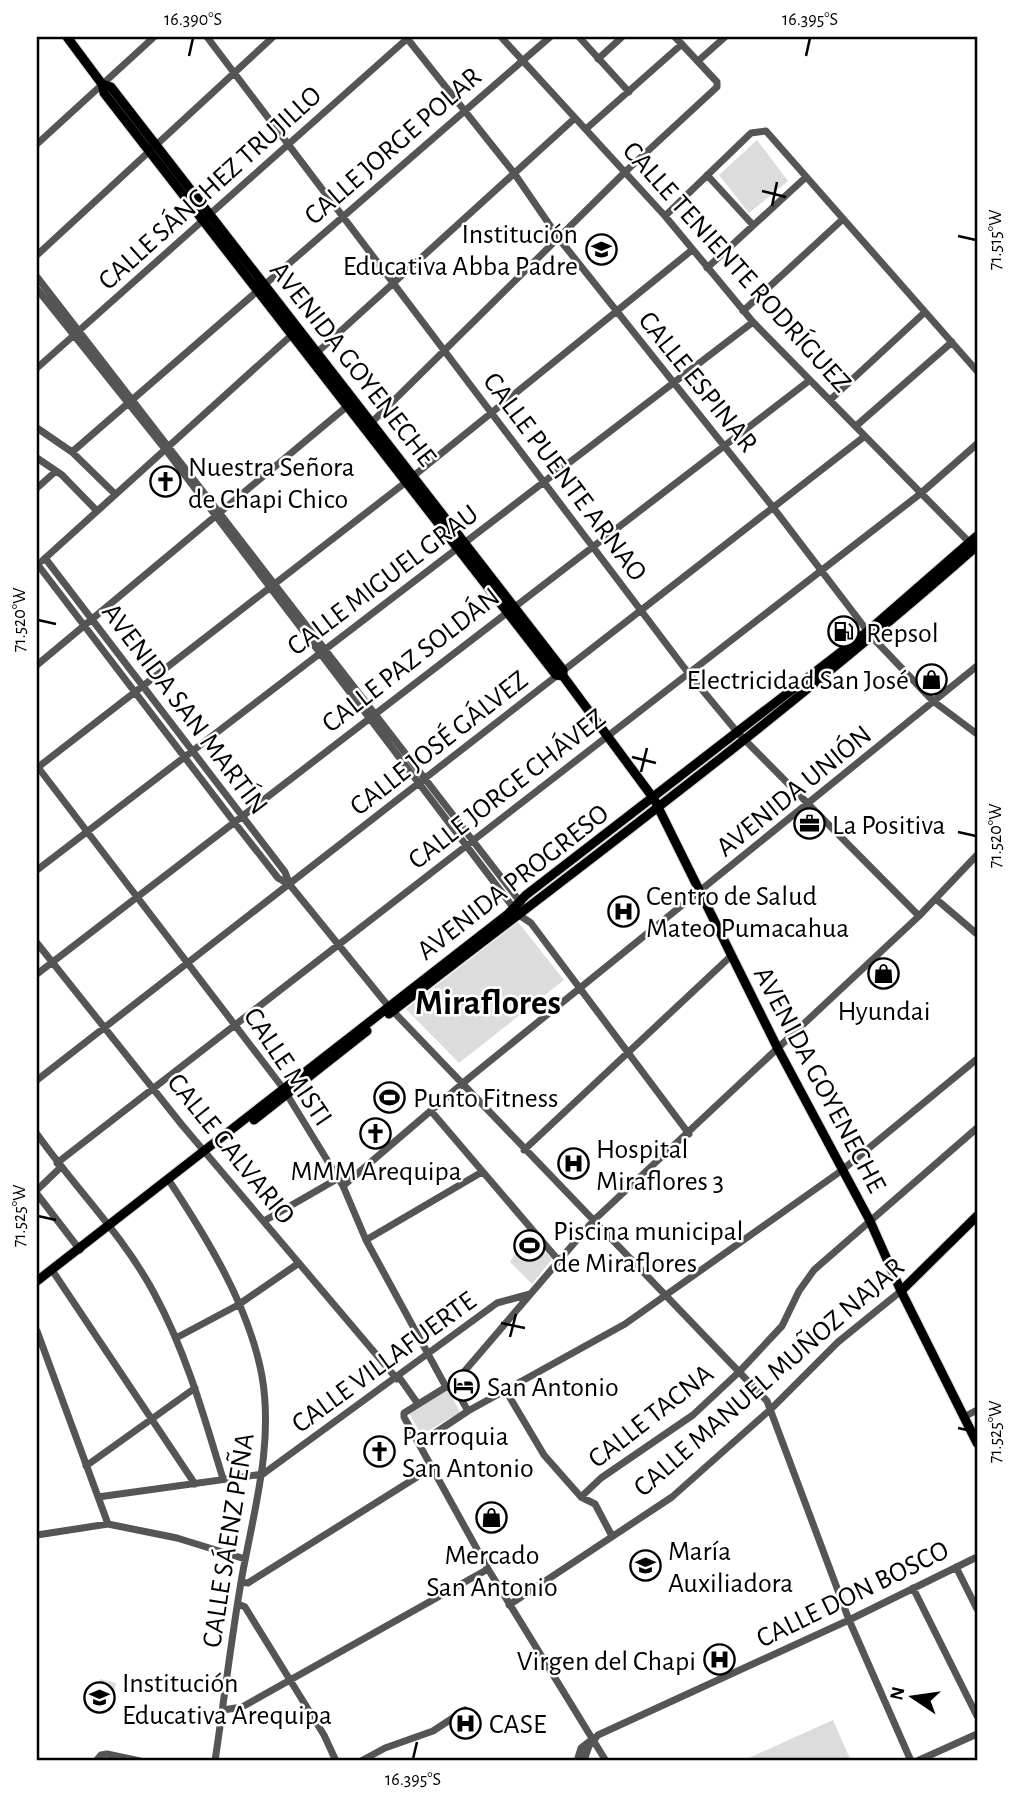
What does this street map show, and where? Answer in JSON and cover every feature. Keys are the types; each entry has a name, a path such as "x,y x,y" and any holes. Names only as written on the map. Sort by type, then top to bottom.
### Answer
{"main road":[{"name":"AVENIDA GOYENECHE","path":"67,37 102,84 104,93 208,218 410,479 465,542 510,608 657,804 778,1049 870,1221 901,1291 977,1443"},
{"name":"AVENIDA GOYENECHE","path":"351,403 372,422 456,549 510,608"},
{"name":"AVENIDA PROGRESO","path":"37,1281 53,1272 207,1154 657,804 870,634 975,544"},
{"name":"CALLE MANUEL MUÑOZ NAJAR","path":"901,1291 977,1216"},
{"name":"AVENIDA PROGRESO","path":"37,1288 53,1272 111,1227"}],"street":[{"path":"37,144 154,37"},
{"name":"CALLE PUENTE ARNAO","path":"207,37 494,412 689,674 740,736 919,916"},
{"path":"37,256 274,37"},
{"name":"CALLE ESPINAR","path":"408,37 514,173 560,240 772,506 870,634 933,701 977,734"},
{"name":"CALLE SÁNCHEZ TRUJILLO","path":"37,368 408,37"},
{"name":"CALLE TENIENTE RODRÍGUEZ","path":"502,37 664,216 753,322 920,494 975,544"},
{"name":"CALLE JORGE POLAR","path":"72,452 550,37"},
{"path":"579,37 629,92"},
{"path":"598,59 622,37"},
{"path":"372,422 560,240 625,172 717,87 717,82 675,37"},
{"path":"698,61 725,37"},
{"path":"586,129 682,44"},
{"path":"314,355 575,118"},
{"path":"664,216 751,133 762,130 977,371"},
{"path":"707,175 753,225"},
{"path":"707,268 806,177"},
{"path":"743,311 843,219"},
{"path":"37,767 144,688 410,479 618,314 692,250"},
{"path":"37,276 76,332 322,650 375,712 466,844 521,910 689,1133"},
{"path":"37,289 76,332"},
{"path":"830,400 925,312"},
{"name":"CALLE MIGUEL GRAU","path":"37,870 753,322"},
{"path":"37,565 295,332"},
{"path":"856,426 952,342"},
{"name":"CALLE PAZ SOLDÁN","path":"37,974 810,380"},
{"path":"37,665 351,403"},
{"path":"37,428 72,452 115,494"},
{"name":"CALLE JOSÉ GÁLVEZ","path":"37,1080 865,436"},
{"name":"CALLE JORGE CHÁVEZ","path":"37,1192 59,1165 155,1087 920,494 977,444"},
{"path":"37,458 56,471 97,511"},
{"path":"37,488 56,471"},
{"name":"AVENIDA SAN MARTÍN","path":"45,558 285,872 290,885 391,1009 593,1222 740,1371 772,1408"},
{"name":"AVENIDA SAN MARTÍN","path":"37,565 233,822 278,878 290,885"},
{"path":"322,650 368,717 474,839 521,910"},
{"name":"AVENIDA UNIÓN","path":"343,1186 461,1085 977,666"},
{"name":"CALLE MISTI","path":"37,767 236,1023 285,1091 343,1186 366,1240 428,1356 468,1411"},
{"path":"606,1761 488,1569 404,1413 449,1387 593,1222 919,916 977,855"},
{"path":"936,899 977,934"},
{"name":"CALLE CALVARIO","path":"37,943 207,1154 418,1404"},
{"path":"524,1150 732,956"},
{"path":"420,1443 468,1411 625,1324 841,1171 977,1059"},
{"path":"431,1111 559,1261"},
{"name":"CALLE TACNA","path":"581,1497 601,1478 693,1415 740,1371 782,1326 799,1291 814,1270 977,1128"},
{"path":"37,1134 111,1227 153,1291 176,1338 195,1388 223,1479"},
{"path":"366,1240 482,1172"},
{"path":"264,1221 337,1179"},
{"name":"CALLE SÁENZ PEÑA","path":"170,1181 207,1242 238,1305 255,1345 262,1376 266,1431 263,1474 241,1581 215,1761"},
{"path":"37,1192 80,1250"},
{"path":"176,1338 238,1305 299,1263"},
{"path":"53,1272 153,1417 195,1485"},
{"name":"CALLE MANUEL MUÑOZ NAJAR","path":"509,1605 672,1497 772,1408 838,1342 901,1291"},
{"name":"CALLE VILLAFUERTE","path":"98,1497 263,1474 398,1378 497,1303 531,1294"},
{"path":"37,1331 108,1524"},
{"path":"86,1466 195,1388"},
{"path":"506,1391 544,1455 581,1497 595,1504 612,1536"},
{"path":"772,1408 849,1620 911,1761"},
{"path":"964,1417 977,1410"},
{"path":"241,1581 248,1583 433,1467"},
{"path":"37,1535 108,1524 177,1538 245,1559"},
{"name":"CALLE DON BOSCO","path":"594,1740 598,1735 849,1620 977,1557"},
{"path":"956,1567 977,1609"},
{"path":"223,1710 242,1707 488,1569"},
{"path":"913,1588 977,1716"},
{"path":"238,1604 245,1607 324,1735 336,1761"},
{"path":"361,1761 385,1748 433,1731 465,1710"},
{"path":"917,1761 977,1734"},
{"path":"578,1761 581,1748 594,1740"},
{"path":"584,1761 594,1740"},
{"path":"96,1761 101,1755 107,1754 141,1761"}],"shaded area":[{"path":"757,140 788,181 749,213 719,175"},
{"path":"518,922 564,980 459,1063 406,1009"},
{"name":"Piscina municipal de Miraflores","path":"528,1232 552,1259 532,1284 510,1262"},
{"path":"448,1390 460,1412 421,1435 409,1413"},
{"path":"100,1679 116,1683 110,1710 94,1707"},
{"path":"833,1720 851,1761 744,1760"}],"place":[{"name":"Institución Educativa Abba Padre","path":"601,249"},
{"name":"Nuestra Señora de Chapi Chico","path":"165,482"},
{"name":"Repsol","path":"843,632"},
{"name":"Electricidad San José","path":"932,679"},
{"name":"La Positiva","path":"809,824"},
{"name":"Centro de Salud Mateo Pumacahua","path":"623,911"},
{"name":"Hyundai","path":"884,973"},
{"name":"Punto Fitness","path":"390,1097"},
{"name":"MMM Arequipa","path":"376,1133"},
{"name":"Hospital Miraflores 3","path":"573,1164"},
{"name":"Piscina municipal de Miraflores","path":"530,1246"},
{"name":"San Antonio","path":"464,1386"},
{"name":"Parroquia San Antonio","path":"379,1451"},
{"name":"Mercado San Antonio","path":"492,1517"},
{"name":"María Auxiliadora","path":"645,1566"},
{"name":"Virgen del Chapi","path":"719,1660"},
{"name":"Institución Educativa Arequipa","path":"99,1698"},
{"name":"CASE","path":"466,1723"}],"district":[{"name":"Miraflores","path":"488,1002"}]}
